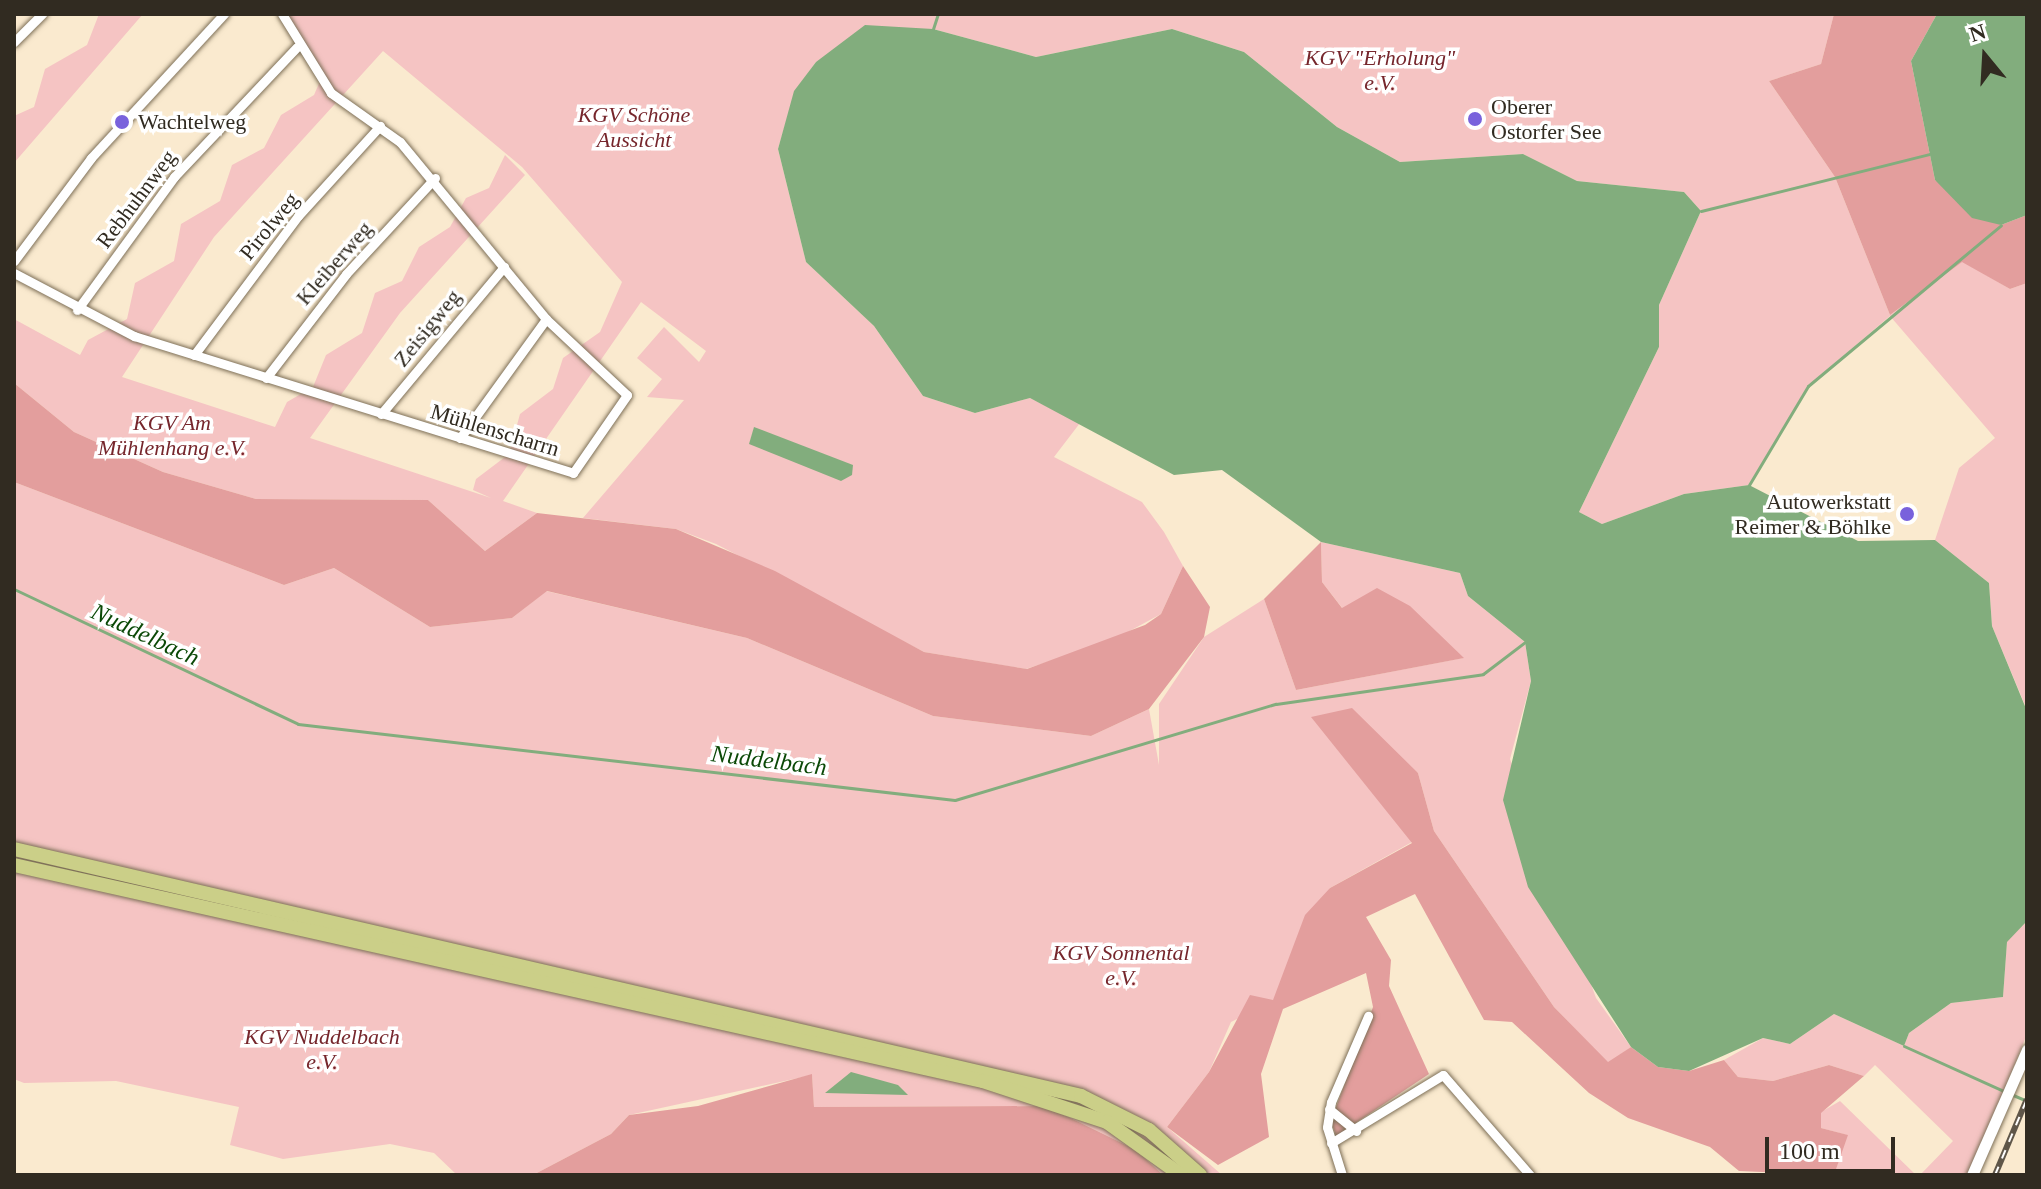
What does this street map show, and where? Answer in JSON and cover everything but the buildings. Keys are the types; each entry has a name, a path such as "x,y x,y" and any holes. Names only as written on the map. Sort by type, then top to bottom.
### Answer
{"highway":[{"path":"14,849 1081,1096 1149,1130 1200,1175"},
{"path":"14,865 983,1081 1107,1122 1181,1175"}],"street":[{"path":"14,42 42,14"},
{"path":"14,261 91,158 224,14"},
{"name":"Mühlenscharrn","path":"14,273 77,310 194,355 573,473 627,395 546,319 435,178 380,126 331,93 297,47 282,14"},
{"name":"Rebhuhnweg","path":"77,310 174,177 297,47"},
{"name":"Pirolweg","path":"194,355 298,216 380,126"},
{"name":"Kleiberweg","path":"266,378 346,274 435,178"},
{"name":"Zeisigweg","path":"381,414 504,267"},
{"path":"460,438 546,319"},
{"path":"1342,1175 1331,1143 1329,1109 1368,1016"},
{"path":"1972,1175 2027,1050"},
{"path":"1331,1143 1356,1131 1443,1075 1530,1175"},
{"path":"1329,1109 1356,1131"}],"green space":[{"path":"99,14 143,14 14,163 14,116 34,107 45,69 87,45"},
{"path":"282,14 1834,14 1821,64 1769,81 1835,177 1890,315 1962,261 2010,289 2027,283 2027,710 1992,626 1989,583 1935,540 1959,468 1995,438 1890,316 1808,386 1749,485 1684,494 1602,524 1579,512 1659,347 1659,305 1701,211 1684,192 1577,181 1523,154 1400,162 1337,127 1244,52 1172,29 1036,57 933,29 816,62 795,91 778,149 806,262 874,326 923,396 975,413 1030,398 1080,423 1054,457 1142,502 1183,566 1161,614 1113,640 1026,669 924,652 716,544 676,529 583,518 684,400 647,397 662,379 637,358 664,327 699,362 706,351 641,302 503,501 537,513 485,551 428,500 256,499 163,472 74,432 14,383 14,319 80,355 88,340 127,319 135,283 174,261 181,224 220,201 232,165 264,148 281,115 314,95 321,79","holes":["383,51 522,167 622,282 600,332 563,358 553,389 520,414 509,454 476,479 473,490 491,498 310,438 400,313 525,175 505,155 489,188 466,198 450,227 419,247 402,281 375,293 362,333 326,355 313,387 287,402 275,427 122,377 214,237"]},
{"path":"14,482 284,585 334,568 430,627 512,618 546,591 747,638 933,716 1091,736 1149,709 1159,765 1159,704 1204,637 1264,599 1296,690 1463,658 1410,607 1343,609 1322,582 1321,542 1460,573 1468,596 1525,642 1531,681 1510,759 1596,998 1631,1047 1608,1063 1554,1007 1434,831 1418,773 1312,717 1412,842 1330,888 1273,1001 1231,1022 1209,1072 1167,1127 1222,1175 1163,1175 1136,1150 1046,1106 814,1107 812,1075 629,1115 611,1134 533,1175 457,1175 434,1153 390,1144 283,1159 230,1145 239,1107 116,1081 24,1083 14,1079"},
{"path":"2027,921 2027,1034 1970,1175 1920,1175 1953,1141 1875,1065 1864,1076 1829,1065 1773,1081 1738,1077 1724,1060 1763,1038 1790,1044 1834,1014 1904,1046 1909,1033 1951,1003 2003,997 2007,941"},
{"path":"1840,1101 1916,1175 1834,1175 1847,1135 1821,1128 1821,1112"}],"shaded area":[{"path":"1834,14 1937,14 1911,61 1935,180 2001,225 2027,215 2027,283 2010,289 1962,262 1890,315 1835,177 1769,81 1821,64"},
{"path":"1937,14 2027,14 2027,215 2001,225 1972,218 1935,180 1911,61"},
{"name":"Oberer Ostorfer See","path":"865,25 933,29 1036,57 1172,29 1244,52 1337,127 1400,162 1523,154 1577,181 1684,192 1701,211 1659,305 1659,347 1579,512 1602,524 1684,494 1749,485 1858,541 1935,540 1989,583 1992,626 2027,711 2027,921 2007,942 2003,997 1951,1003 1909,1033 1904,1046 1834,1014 1790,1044 1763,1038 1689,1071 1658,1067 1631,1047 1528,887 1503,800 1531,681 1525,642 1468,596 1460,573 1321,542 1222,470 1174,475 1030,398 975,413 923,396 874,326 806,262 778,149 794,91 816,62"},
{"path":"14,383 74,432 163,472 256,499 428,500 485,551 537,513 676,529 775,571 924,652 1027,669 1145,625 1161,614 1183,566 1210,607 1204,637 1149,709 1091,736 933,716 747,638 547,591 512,618 430,627 334,568 284,585 14,482"},
{"path":"754,427 853,465 852,475 841,481 749,444"},
{"path":"1321,542 1322,582 1342,608 1377,588 1410,606 1464,658 1296,690 1264,599"},
{"path":"1352,708 1418,773 1434,831 1554,1007 1608,1062 1631,1047 1658,1067 1689,1071 1724,1060 1738,1077 1773,1081 1829,1065 1864,1076 1821,1113 1821,1128 1848,1135 1834,1175 1739,1171 1710,1147 1628,1118 1589,1093 1512,1022 1484,1020 1415,894 1366,917 1391,960 1389,986 1429,1074 1336,1136 1331,1121 1373,1007 1366,973 1283,1009 1261,1074 1269,1137 1218,1165 1167,1127 1209,1072 1250,995 1273,1000 1305,915 1330,888 1412,843 1311,717"},
{"path":"851,1072 898,1085 908,1095 825,1093"},
{"path":"812,1074 814,1107 1046,1106 1136,1150 1163,1175 533,1175 611,1134 629,1115 698,1106"}],"waterway":[{"path":"933,29 938,14"},
{"path":"1701,211 1929,154"},
{"path":"1749,485 1808,386 2001,225"},
{"name":"Nuddelbach","path":"14,589 298,724 955,800 1276,704 1483,674 1525,642"},
{"path":"1904,1046 2006,1092"},
{"path":"2013,1095 2027,1101"}],"railway":[{"path":"1995,1175 2027,1099"}],"place":[{"name":"Oberer Ostorfer See","path":"1475,119"},
{"name":"Wachtelweg","path":"122,122"},
{"name":"Autowerkstatt Reimer & Böhlke","path":"1907,514"}],"park label":[{"name":"KGV \"Erholung\" e.V.","path":"1380,70"},
{"name":"KGV Schöne Aussicht","path":"634,126"},
{"name":"KGV Am Mühlenhang e.V.","path":"172,434"},
{"name":"KGV Sonnental e.V.","path":"1121,964"},
{"name":"KGV Nuddelbach e.V.","path":"322,1048"}]}
